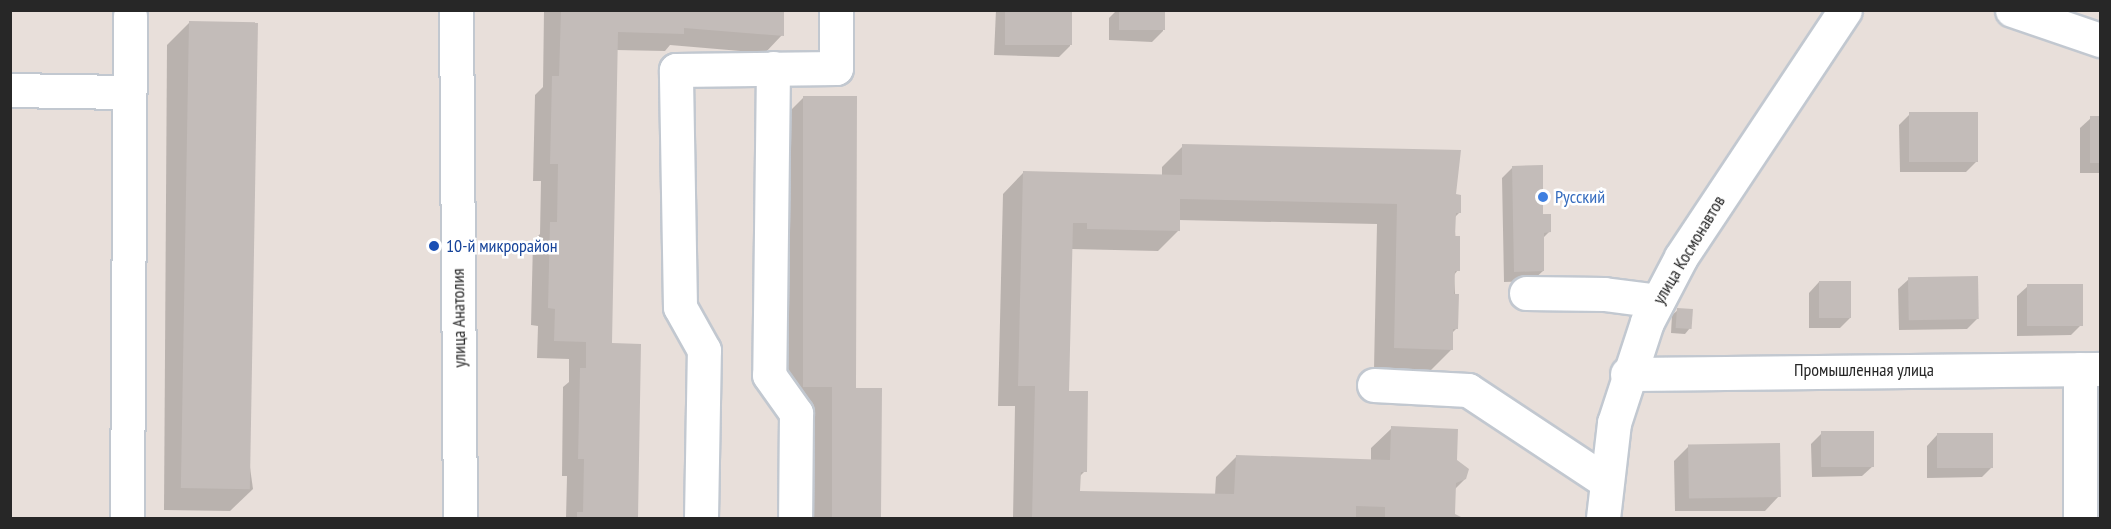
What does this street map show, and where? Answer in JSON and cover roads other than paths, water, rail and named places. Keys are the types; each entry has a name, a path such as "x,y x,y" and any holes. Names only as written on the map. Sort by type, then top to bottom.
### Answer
{"street":[{"name":"улица Анатолия","path":"456,10 460,519"},
{"path":"701,519 704,350 680,307 676,70 836,68 836,10"},
{"name":"улица Космонавтов","path":"1603,519 1604,480 1627,374 1658,301 1681,257 1845,10"},
{"path":"2012,10 2093,28"},
{"path":"127,519 130,16"},
{"path":"773,68 769,375 796,413 795,519"},
{"path":"10,90 129,92"},
{"path":"1526,293 1604,294 1658,301"},
{"path":"2080,519 2090,369"},
{"name":"Промышленная улица","path":"1627,374 2090,369"},
{"path":"1374,385 1468,390 1604,480"}],"place":[{"name":"Русский","path":"1543,197"},
{"name":"10-й микрорайон","path":"434,246"}]}
